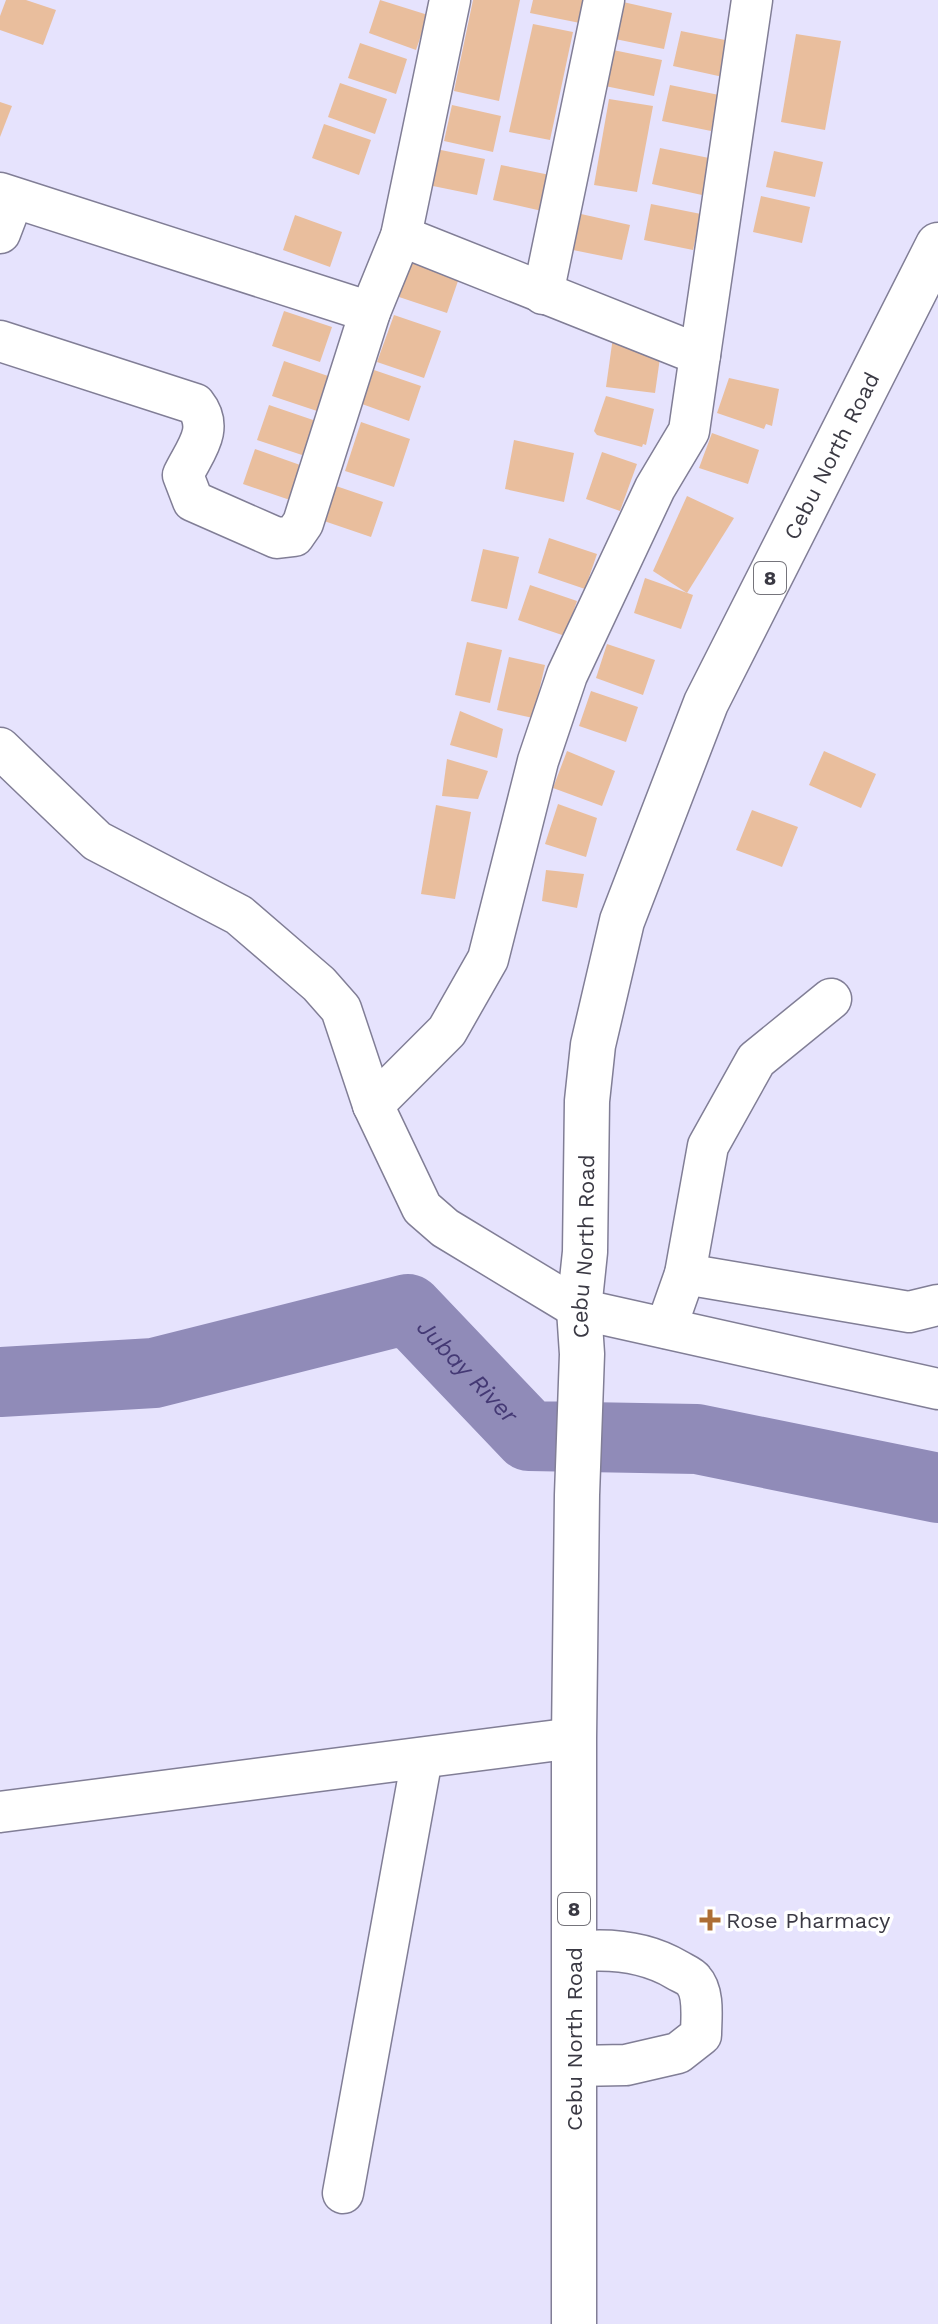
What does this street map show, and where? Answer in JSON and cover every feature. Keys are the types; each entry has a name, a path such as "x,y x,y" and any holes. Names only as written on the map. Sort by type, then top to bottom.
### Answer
{"highway":[{"name":"Cebu North Road","path":"574,2324 574,1738 582,1354 579,1309 585,1252 587,1101 593,1045 622,921 706,703 938,245"}],"street":[{"path":"0,341 195,404 203,415 205,430 183,475 193,501 277,538 294,536 303,523 370,312 401,236 450,0"},
{"path":"543,294 604,0"},
{"path":"373,1105 447,1031 488,959 538,761 562,689 655,488 689,431 752,0"},
{"path":"4,208 370,312"},
{"path":"401,236 700,355"},
{"path":"0,748 97,841 239,915 319,984 341,1009 373,1105 422,1208 445,1228 579,1309 938,1389"},
{"path":"666,1328 685,1274 708,1146 756,1060 831,999"},
{"path":"685,1274 909,1312 938,1305"},
{"path":"0,1812 574,1738"},
{"path":"343,2193 422,1758"},
{"path":"574,1952 603,1949 636,1953 671,1966 693,1980 700,1997 701,2035 678,2053 626,2065 574,2066"}],"building":[{"path":"6,0 26,0 56,10 43,45 0,30 0,16"},
{"path":"380,0 428,15 416,50 369,33"},
{"path":"473,0 520,0 499,101 454,91"},
{"path":"533,0 585,0 580,23 530,13"},
{"path":"623,2 672,13 664,49 615,39"},
{"path":"533,24 573,32 550,140 509,132"},
{"path":"681,31 730,41 723,77 673,66"},
{"path":"796,34 841,41 825,130 781,122"},
{"path":"360,43 407,59 396,94 348,78"},
{"path":"613,50 662,60 654,96 605,86"},
{"path":"340,83 387,99 375,134 328,117"},
{"path":"670,85 719,95 711,131 662,121"},
{"path":"609,99 653,106 637,192 594,185"},
{"path":"0,102 12,106 0,137"},
{"path":"452,105 501,116 493,152 444,141"},
{"path":"324,124 371,140 359,175 312,158"},
{"path":"660,148 709,158 702,195 652,184"},
{"path":"436,149 485,159 477,195 428,185"},
{"path":"774,151 823,162 815,197 766,187"},
{"path":"501,165 550,175 542,211 493,200"},
{"path":"761,196 810,207 802,243 753,232"},
{"path":"651,204 701,214 693,250 644,240"},
{"path":"581,214 630,225 622,260 573,250"},
{"path":"295,215 342,232 330,267 283,250"},
{"path":"411,262 459,278 447,313 399,297"},
{"path":"284,311 332,327 320,362 272,346"},
{"path":"394,315 441,331 424,378 377,362"},
{"path":"613,337 660,358 655,393 606,387"},
{"path":"284,361 331,377 320,412 272,396"},
{"path":"374,370 421,386 409,421 362,404"},
{"path":"729,378 779,389 772,426 766,424 764,429 717,413"},
{"path":"606,396 654,409 646,445 642,447 597,435 594,431"},
{"path":"269,405 316,421 305,456 257,440"},
{"path":"361,422 410,439 394,487 345,471"},
{"path":"712,433 759,450 748,484 699,468"},
{"path":"514,440 574,453 564,502 505,489"},
{"path":"255,449 303,466 290,500 243,484"},
{"path":"602,452 637,464 620,511 586,499"},
{"path":"336,486 383,502 371,537 324,521"},
{"path":"687,496 734,518 687,593 653,571"},
{"path":"549,538 597,554 585,589 538,573"},
{"path":"483,549 519,557 507,609 471,601"},
{"path":"645,578 693,595 681,629 634,613"},
{"path":"530,585 577,601 565,636 518,620"},
{"path":"467,642 502,650 490,703 455,695"},
{"path":"607,644 655,660 643,695 596,678"},
{"path":"509,657 545,665 533,718 497,710"},
{"path":"591,691 638,707 626,742 579,726"},
{"path":"460,711 503,729 497,758 450,745"},
{"path":"567,751 615,771 602,806 553,788"},
{"path":"824,751 876,774 861,808 809,785"},
{"path":"447,759 488,771 478,799 442,796"},
{"path":"558,804 597,818 586,857 545,844"},
{"path":"436,805 471,812 455,899 421,894"},
{"path":"752,810 798,827 782,867 736,850"},
{"path":"546,870 584,874 577,908 542,901"}],"waterway":[{"name":"Jubay River","path":"0,1382 154,1373 408,1309 529,1436 697,1439 938,1488"}],"place":[{"name":"Rose Pharmacy","path":"710,1920"}]}
